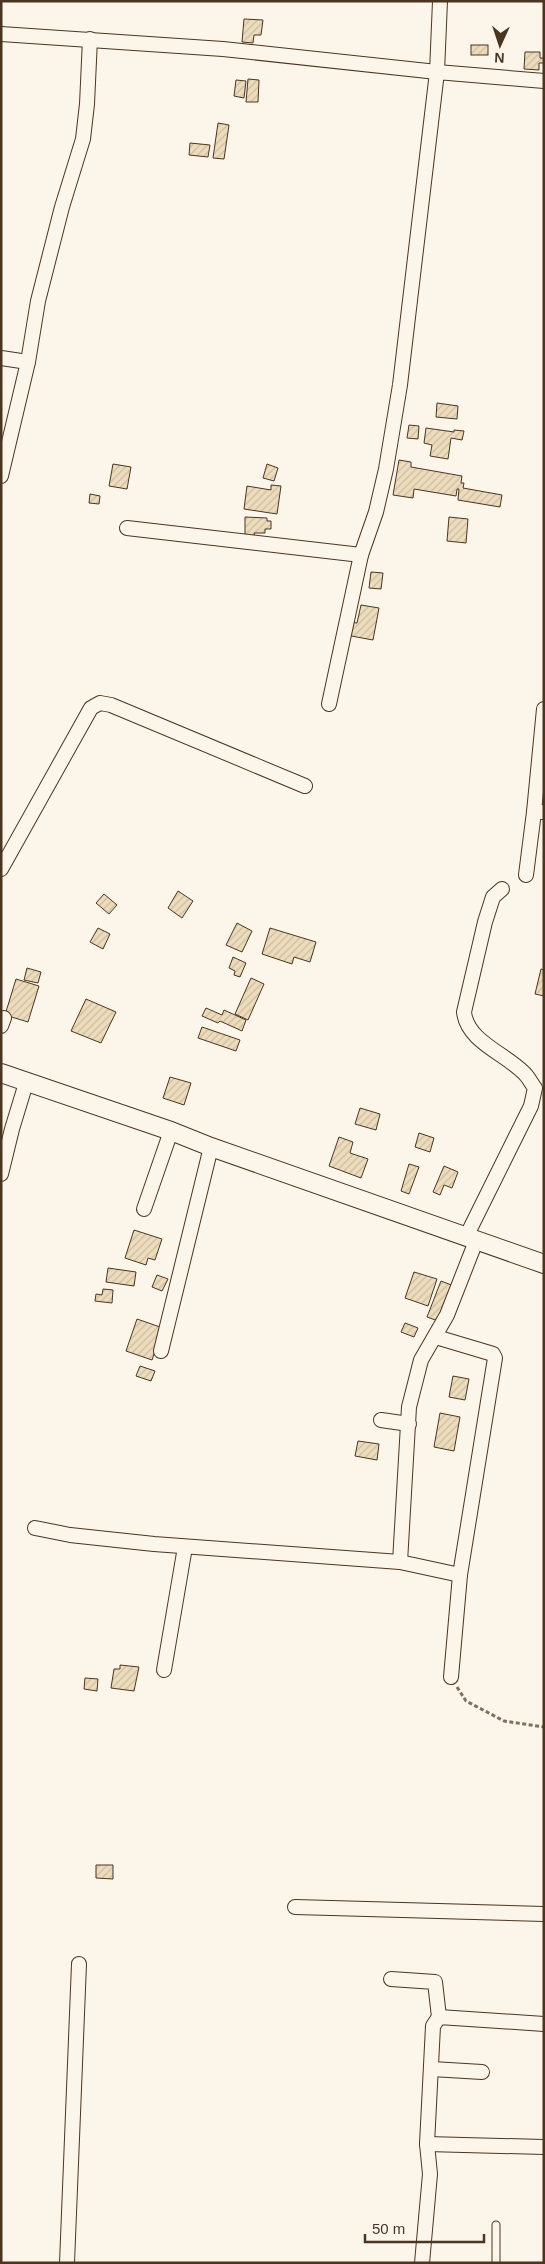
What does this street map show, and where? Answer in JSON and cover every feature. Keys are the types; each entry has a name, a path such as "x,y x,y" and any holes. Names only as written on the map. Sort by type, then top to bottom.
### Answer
{"street":[{"path":"328,704 361,555 376,512 386,469 400,385 437,72 440,1"},
{"path":"1,34 223,49 437,72 544,81"},
{"path":"1,476 28,362 41,292 67,189 83,139 87,104 90,39"},
{"path":"1,358 28,362"},
{"path":"127,528 361,555"},
{"path":"1,869 91,708 100,703 111,705 305,786"},
{"path":"526,875 539,812 544,709"},
{"path":"400,1562 409,1406 421,1360 447,1315 471,1239 531,1106 535,1088 524,1072 476,1036 468,1029 465,1022 464,1012 481,935 493,897 502,889"},
{"path":"1,1073 171,1131 544,1264"},
{"path":"1,1174 26,1083"},
{"path":"144,1209 171,1131"},
{"path":"161,1351 212,1147"},
{"path":"436,1337 493,1354 495,1358 460,1575 451,1677"},
{"path":"381,1420 409,1424"},
{"path":"35,1528 70,1535 185,1547 400,1562 460,1575"},
{"path":"164,1670 185,1547"},
{"path":"295,1906 544,1914"},
{"path":"67,2263 79,1964"},
{"path":"391,1979 435,1982 439,2017 433,2029 427,2144 430,2174 422,2263"},
{"path":"439,2017 544,2024"},
{"path":"432,2069 482,2072"},
{"path":"427,2144 544,2147"}],"lane":[{"path":"496,2225 496,2263"}],"path":[{"path":"451,1677 466,1701 504,1721 544,1727"}],"building":[{"path":"244,19 263,20 261,35 254,35 253,43 242,42"},
{"path":"471,45 488,45 488,55 471,55"},
{"path":"525,52 540,52 540,58 544,58 544,63 539,63 539,70 524,69"},
{"path":"248,79 259,80 258,102 246,102"},
{"path":"236,80 246,81 244,98 234,96"},
{"path":"218,123 229,125 224,159 213,158"},
{"path":"190,143 210,145 208,157 189,155"},
{"path":"437,403 458,406 457,419 436,417"},
{"path":"409,425 419,426 418,439 407,438"},
{"path":"426,428 454,432 454,430 464,431 462,440 451,438 448,459 430,456 432,445 424,443"},
{"path":"399,460 411,462 411,467 462,476 461,483 464,483 463,488 502,495 500,507 458,500 459,489 457,489 456,496 414,489 413,498 393,495"},
{"path":"113,464 131,467 127,489 109,486"},
{"path":"267,464 278,468 274,481 263,478"},
{"path":"271,485 281,486 277,514 244,509 247,486 271,490"},
{"path":"90,494 100,496 99,504 89,503"},
{"path":"245,517 267,518 267,521 271,521 271,529 265,529 265,533 254,533 255,537 245,537"},
{"path":"449,517 468,519 466,543 447,541"},
{"path":"371,572 383,573 381,589 369,588"},
{"path":"361,605 379,608 373,640 346,635 349,622 357,623"},
{"path":"178,891 193,901 182,918 168,908"},
{"path":"104,894 117,905 109,914 96,903"},
{"path":"237,923 252,931 242,952 226,945"},
{"path":"98,928 110,934 103,949 90,942"},
{"path":"270,928 316,942 310,962 294,957 292,964 262,954"},
{"path":"233,957 246,963 240,977 234,975 235,971 229,968"},
{"path":"27,968 41,972 38,983 24,980"},
{"path":"541,969 544,970 544,996 535,994"},
{"path":"251,978 264,984 248,1020 235,1014"},
{"path":"16,979 39,986 28,1022 5,1015"},
{"path":"86,999 116,1012 101,1043 71,1031"},
{"path":"206,1008 222,1015 224,1010 246,1020 242,1031 220,1021 218,1023 202,1016"},
{"path":"202,1027 240,1040 236,1051 198,1038"},
{"path":"170,1077 191,1083 184,1105 163,1098"},
{"path":"360,1108 380,1114 376,1130 355,1124"},
{"path":"419,1133 434,1138 430,1152 415,1147"},
{"path":"339,1137 353,1142 350,1153 368,1159 361,1178 329,1166"},
{"path":"409,1164 419,1167 409,1194 401,1191"},
{"path":"444,1166 458,1172 452,1188 444,1185 440,1195 433,1192"},
{"path":"134,1230 162,1239 155,1260 148,1258 146,1265 125,1258"},
{"path":"108,1268 136,1272 134,1286 106,1282"},
{"path":"414,1272 437,1279 428,1306 405,1298"},
{"path":"157,1275 168,1279 162,1291 152,1287"},
{"path":"441,1281 454,1286 441,1322 427,1317"},
{"path":"103,1289 113,1290 112,1303 95,1301 96,1294 102,1295"},
{"path":"137,1319 163,1328 152,1360 126,1351"},
{"path":"405,1323 418,1328 414,1337 401,1332"},
{"path":"140,1366 155,1371 151,1381 136,1376"},
{"path":"453,1376 469,1379 465,1400 449,1397"},
{"path":"440,1413 460,1417 454,1451 434,1447"},
{"path":"358,1441 379,1444 377,1460 355,1456"},
{"path":"120,1665 139,1667 134,1691 111,1688 114,1669 120,1669"},
{"path":"85,1678 98,1679 97,1691 84,1689"},
{"path":"96,1865 113,1865 113,1879 96,1878"}]}
